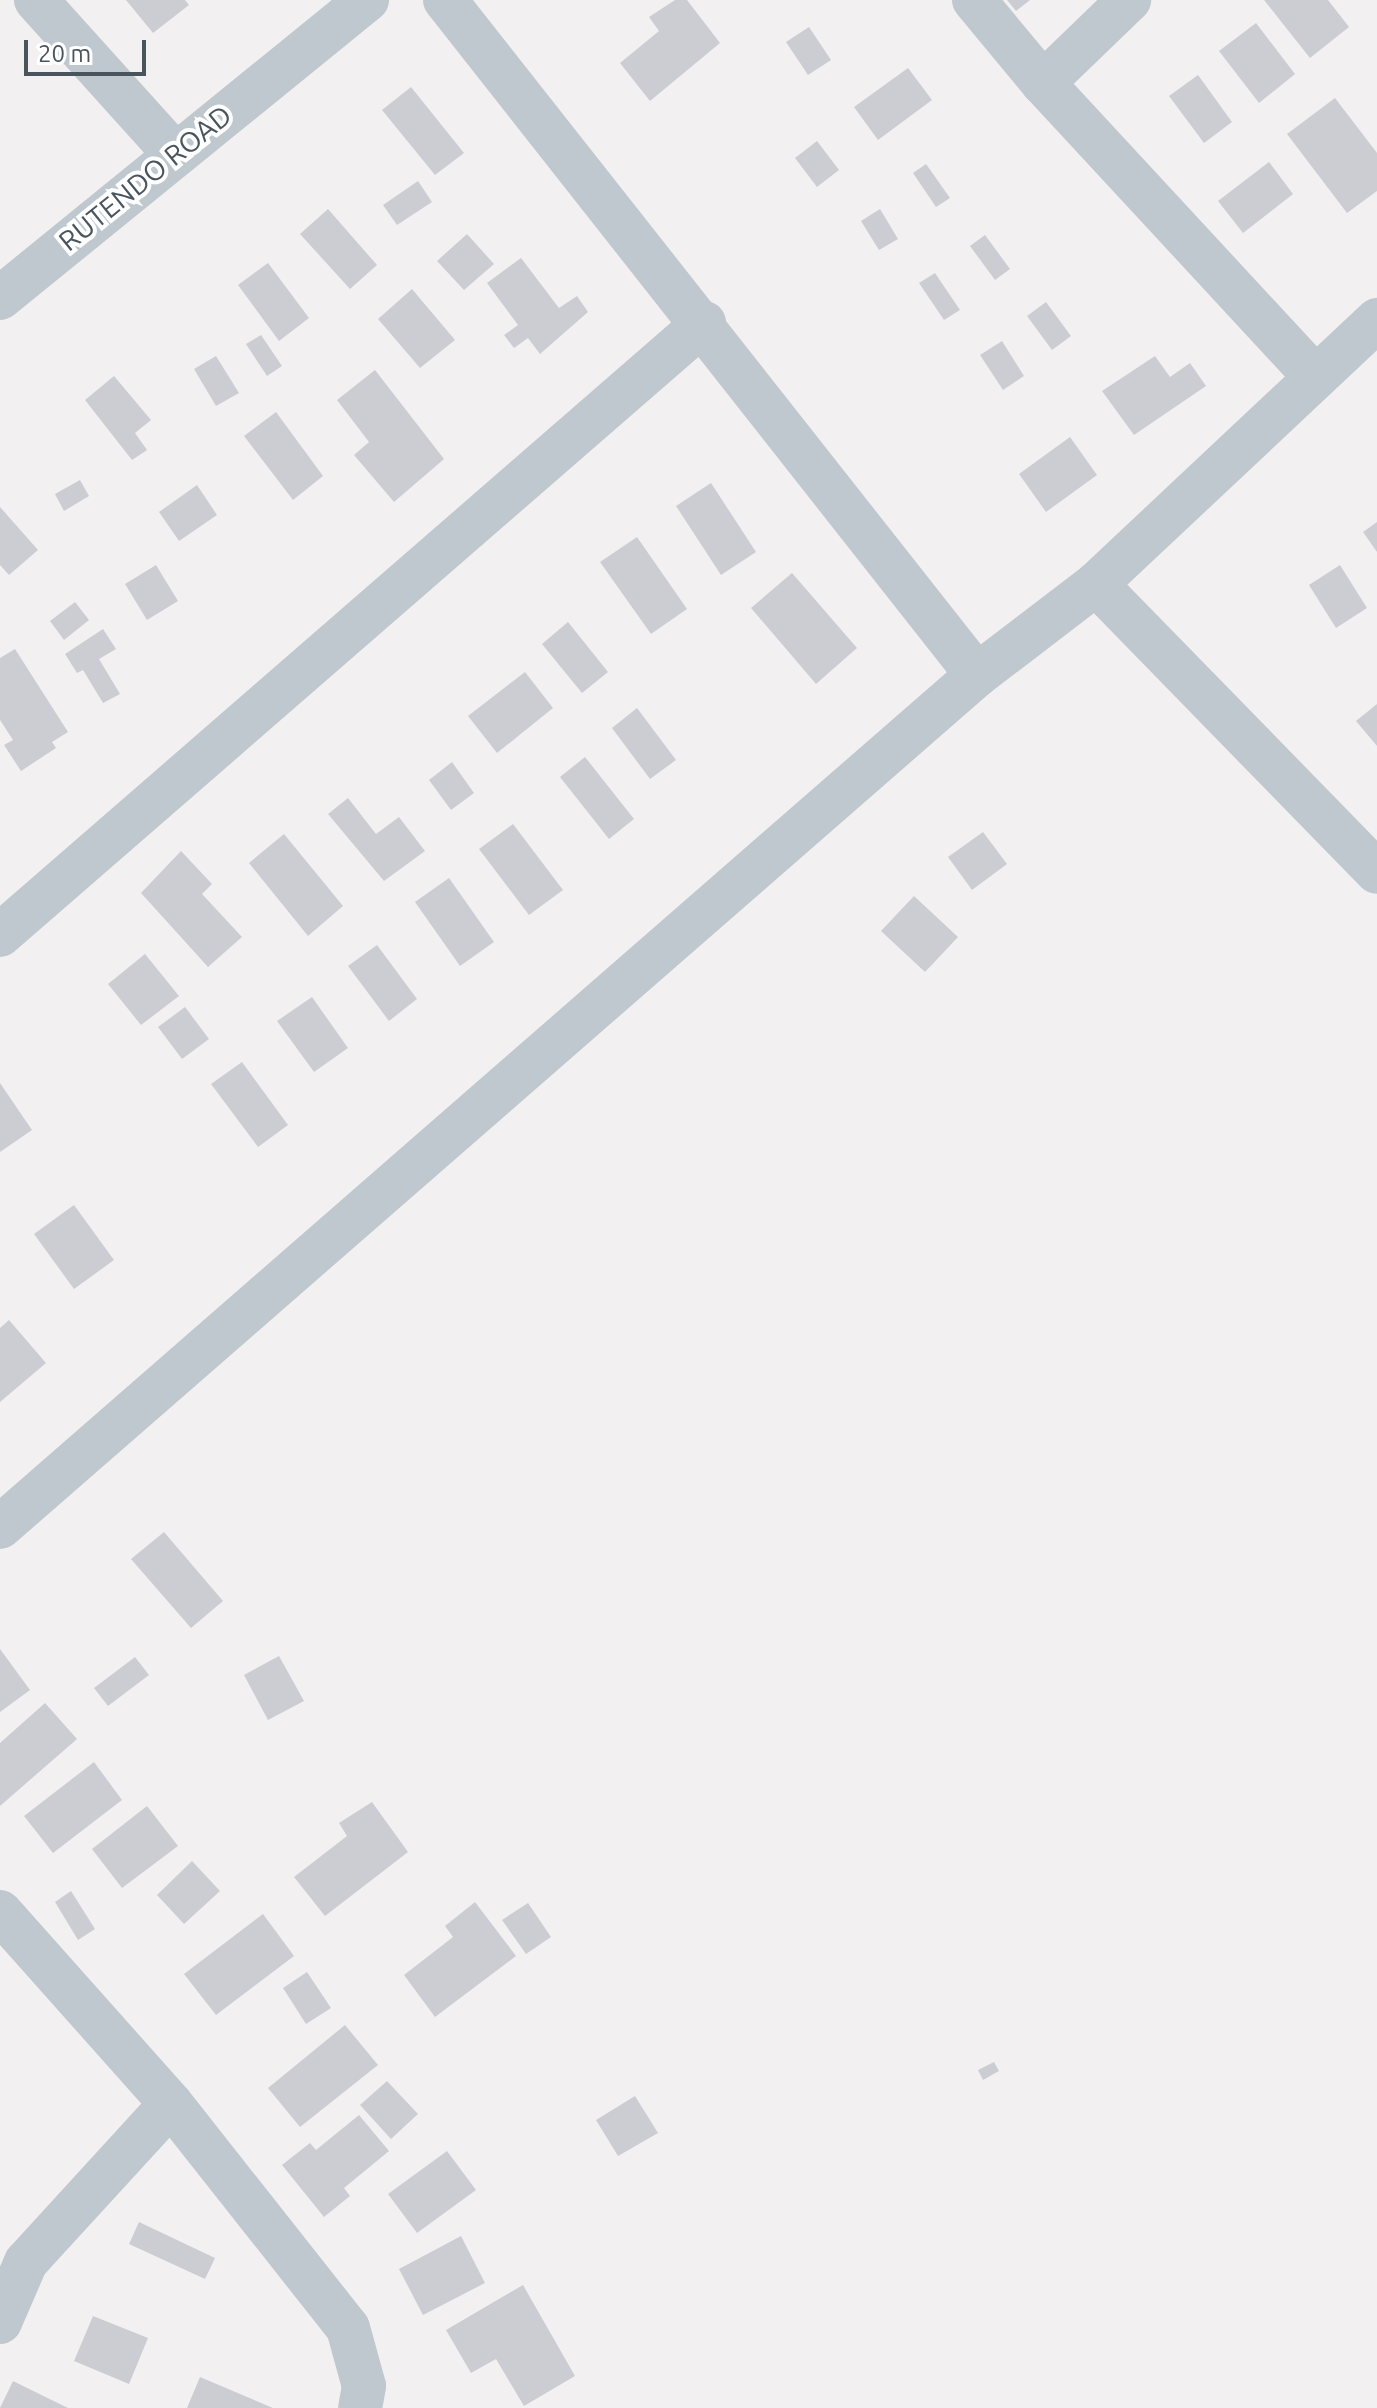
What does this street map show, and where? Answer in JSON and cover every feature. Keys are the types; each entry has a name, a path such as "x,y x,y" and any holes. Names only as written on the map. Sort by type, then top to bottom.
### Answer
{"street":[{"path":"36,0 174,153"},
{"name":"RUTENDO ROAD","path":"0,298 174,153 367,0"},
{"path":"445,0 704,323 977,675"},
{"path":"974,0 1043,83 1313,375"},
{"path":"1043,83 1129,0"},
{"path":"0,1527 977,675 1096,584 1313,375 1377,320"},
{"path":"0,935 704,323"},
{"path":"1096,584 1377,872"},
{"path":"0,1912 171,2104 348,2328 364,2386 360,2408"},
{"path":"0,2322 26,2262 171,2104"}],"building":[{"path":"126,0 185,0 189,5 153,33"},
{"path":"675,0 687,0 720,43 650,101 620,63 659,31 649,17"},
{"path":"1007,0 1030,0 1016,11"},
{"path":"1264,0 1328,0 1349,27 1310,58"},
{"path":"1256,23 1295,74 1259,103 1219,51"},
{"path":"809,27 831,60 808,75 786,42"},
{"path":"908,68 932,100 878,140 854,107"},
{"path":"1198,75 1232,122 1204,143 1169,96"},
{"path":"411,87 464,153 435,175 382,110"},
{"path":"1335,98 1377,153 1377,191 1347,213 1287,134"},
{"path":"817,141 839,170 817,187 795,158"},
{"path":"1269,162 1293,194 1243,233 1218,201"},
{"path":"926,164 950,198 936,207 913,173"},
{"path":"418,181 432,202 397,225 383,205"},
{"path":"328,209 377,265 350,289 300,234"},
{"path":"880,209 898,239 879,250 861,221"},
{"path":"467,234 494,264 464,290 437,261"},
{"path":"985,235 1010,269 995,280 970,246"},
{"path":"521,258 559,308 577,296 588,312 540,354 528,338 514,348 504,335 518,325 487,283"},
{"path":"268,263 309,318 279,341 238,285"},
{"path":"935,273 960,310 944,320 919,283"},
{"path":"412,289 455,340 420,368 378,319"},
{"path":"1046,302 1071,336 1052,350 1027,316"},
{"path":"261,335 282,366 267,376 246,344"},
{"path":"1002,341 1024,376 1003,390 980,355"},
{"path":"216,356 239,393 216,406 194,369"},
{"path":"1155,356 1170,377 1190,363 1206,386 1134,435 1102,391"},
{"path":"375,370 444,459 394,502 354,455 369,442 337,400"},
{"path":"114,376 151,420 135,433 147,450 132,460 85,400"},
{"path":"276,412 323,476 293,500 244,436"},
{"path":"1070,437 1097,475 1046,512 1019,474"},
{"path":"80,480 89,496 64,511 55,494"},
{"path":"711,483 756,552 721,575 676,506"},
{"path":"197,485 217,515 179,541 159,512"},
{"path":"0,507 38,550 9,575 0,565"},
{"path":"1377,522 1377,552 1363,532"},
{"path":"637,537 687,609 651,634 600,562"},
{"path":"156,565 178,601 147,620 125,584"},
{"path":"1340,565 1367,608 1336,628 1309,585"},
{"path":"792,573 857,648 816,684 751,608"},
{"path":"75,602 89,620 64,640 50,621"},
{"path":"568,622 608,672 582,693 542,644"},
{"path":"103,629 116,649 99,659 120,694 103,703 83,670 77,673 65,654"},
{"path":"15,649 68,732 52,742 56,748 21,771 4,745 13,740 0,720 0,658"},
{"path":"525,672 553,708 497,753 468,716"},
{"path":"1377,704 1377,746 1356,721"},
{"path":"637,708 676,760 650,779 612,728"},
{"path":"585,757 634,819 609,839 560,777"},
{"path":"452,762 474,793 451,810 429,780"},
{"path":"348,798 376,834 399,817 425,851 384,881 328,814"},
{"path":"513,824 563,890 529,915 479,849"},
{"path":"983,832 1007,864 972,890 948,857"},
{"path":"284,834 343,906 308,936 249,863"},
{"path":"181,851 212,884 202,894 242,937 208,967 141,893"},
{"path":"449,878 494,942 460,966 415,902"},
{"path":"914,896 958,937 925,972 881,931"},
{"path":"377,945 417,999 389,1021 348,966"},
{"path":"145,954 179,996 141,1025 108,984"},
{"path":"312,997 348,1048 314,1072 277,1021"},
{"path":"185,1007 209,1039 182,1059 158,1027"},
{"path":"242,1062 288,1125 258,1147 211,1084"},
{"path":"0,1083 32,1130 0,1152"},
{"path":"74,1205 114,1260 74,1289 34,1234"},
{"path":"9,1320 46,1363 0,1402 0,1328"},
{"path":"164,1532 223,1601 191,1628 131,1559"},
{"path":"0,1649 30,1690 0,1712"},
{"path":"279,1656 304,1701 268,1720 244,1675"},
{"path":"135,1657 149,1675 108,1706 94,1688"},
{"path":"45,1703 77,1739 0,1806 0,1743"},
{"path":"94,1762 122,1800 53,1853 24,1816"},
{"path":"372,1802 408,1852 325,1916 294,1877 347,1836 339,1823"},
{"path":"147,1806 178,1846 122,1888 92,1849"},
{"path":"192,1861 220,1891 184,1924 157,1895"},
{"path":"71,1891 95,1929 78,1940 55,1902"},
{"path":"475,1902 516,1956 435,2017 404,1975 453,1937 445,1926"},
{"path":"528,1903 551,1937 526,1954 502,1920"},
{"path":"263,1914 294,1956 216,2015 184,1974"},
{"path":"307,1972 331,2008 306,2024 283,1988"},
{"path":"345,2025 378,2065 300,2127 268,2088"},
{"path":"994,2062 999,2071 983,2080 978,2070"},
{"path":"387,2081 418,2114 391,2139 360,2105"},
{"path":"635,2096 658,2133 618,2156 596,2120"},
{"path":"359,2115 389,2151 344,2188 350,2196 324,2217 282,2165 310,2143 316,2150"},
{"path":"447,2151 476,2190 417,2233 388,2194"},
{"path":"139,2222 215,2258 205,2279 129,2244"},
{"path":"461,2236 485,2283 423,2315 399,2269"},
{"path":"523,2285 575,2376 524,2406 496,2359 471,2373 446,2330"},
{"path":"93,2316 148,2338 129,2384 74,2361"},
{"path":"200,2377 273,2408 187,2408"},
{"path":"13,2381 68,2408 0,2408"}]}
